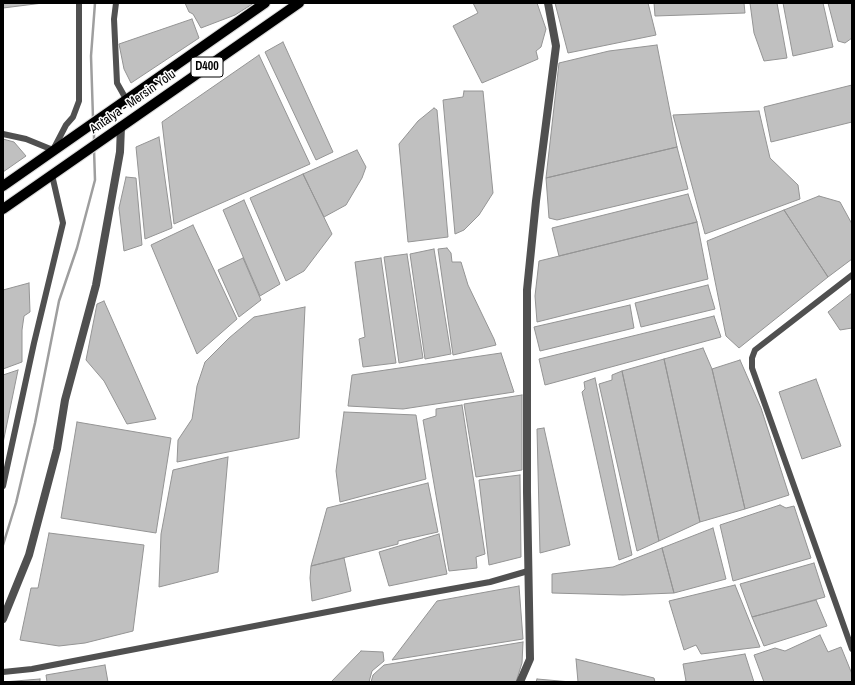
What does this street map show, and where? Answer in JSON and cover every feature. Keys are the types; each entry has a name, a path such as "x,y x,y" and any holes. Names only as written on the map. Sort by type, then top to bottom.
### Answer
{"highway":[{"name":"Antalya - Mersin Yolu","path":"3,186 264,3"},
{"name":"Antalya - Mersin Yolu","path":"3,209 299,3"}],"street":[{"path":"3,134 26,139 54,150 66,125 73,117 79,101 78,3"},
{"path":"116,3 114,20 117,83 126,99"},
{"path":"520,682 530,659 528,571 527,290 536,201 556,46 548,3"},
{"path":"3,619 29,555 57,449 65,400 96,286 120,152 118,129"},
{"path":"3,486 34,343 63,223 52,175"},
{"path":"852,275 755,350 752,358 752,368 852,649"},
{"path":"3,672 32,669 490,582 528,571"}],"building":[{"path":"3,3 43,3 3,8"},
{"path":"185,3 254,3 235,15 201,28 193,14 189,12"},
{"path":"473,3 537,3 546,29 541,47 536,51 538,59 482,83 453,26 478,13"},
{"path":"555,3 648,3 656,35 568,53"},
{"path":"654,3 744,3 745,13 655,16"},
{"path":"750,3 777,3 787,58 764,61 754,33"},
{"path":"783,3 823,3 833,47 793,56"},
{"path":"828,3 852,3 852,38 845,43 838,41"},
{"path":"192,19 199,38 131,83 124,69 119,44"},
{"path":"283,42 333,152 316,160 265,52"},
{"path":"657,45 677,147 546,178 559,63 609,51"},
{"path":"259,55 310,164 174,224 162,122"},
{"path":"852,85 852,122 771,142 764,107"},
{"path":"464,91 483,91 493,193 479,215 464,230 455,234 443,100 463,97"},
{"path":"434,108 437,110 448,237 408,242 399,144 418,121"},
{"path":"759,111 770,158 798,185 800,199 705,234 673,115"},
{"path":"159,137 172,228 145,239 136,147"},
{"path":"3,139 14,142 26,156 3,172"},
{"path":"677,147 688,189 557,220 549,218 546,178"},
{"path":"357,150 366,167 362,178 346,205 324,217 303,174"},
{"path":"303,174 332,234 304,271 286,281 250,198"},
{"path":"126,177 136,178 142,245 124,251 119,208"},
{"path":"688,194 697,222 559,256 552,228"},
{"path":"819,196 840,202 852,224 852,259 828,277 784,210"},
{"path":"244,200 280,284 260,296 223,210"},
{"path":"784,210 828,277 739,348 726,336 707,241"},
{"path":"697,222 708,279 537,322 535,296 539,261"},
{"path":"193,225 237,319 197,354 151,245"},
{"path":"447,248 451,253 452,262 461,262 468,285 496,345 453,355 438,249"},
{"path":"434,249 451,354 425,359 410,254"},
{"path":"407,254 423,358 399,363 384,257"},
{"path":"243,258 261,300 239,317 218,270"},
{"path":"381,258 396,363 363,367 359,339 365,337 355,262"},
{"path":"29,283 30,312 24,316 22,330 22,362 3,369 3,290"},
{"path":"708,285 715,309 641,327 635,303"},
{"path":"852,293 852,328 840,330 828,312"},
{"path":"104,301 156,419 127,424 104,381 86,360 97,304"},
{"path":"630,305 634,328 540,351 534,327"},
{"path":"305,307 299,438 177,462 178,440 192,419 197,386 205,362 229,338 254,317"},
{"path":"714,316 721,337 545,385 539,359"},
{"path":"703,348 712,369 745,509 700,522 664,359"},
{"path":"501,353 514,392 403,409 348,406 352,375"},
{"path":"664,359 700,522 659,541 622,371"},
{"path":"740,360 761,408 789,495 745,509 712,369"},
{"path":"18,370 3,443 3,375"},
{"path":"622,371 659,541 637,551 599,384 612,380 612,375"},
{"path":"595,378 632,555 619,560 582,392 585,389 584,382"},
{"path":"816,379 841,446 802,459 779,392"},
{"path":"522,395 522,470 476,477 464,404"},
{"path":"462,405 485,554 476,557 477,568 449,571 423,420 436,416 436,409"},
{"path":"344,412 416,415 426,479 340,502 336,471"},
{"path":"77,422 171,438 156,533 61,518"},
{"path":"544,428 570,545 540,553 537,429"},
{"path":"228,457 218,572 159,587 161,534 173,470"},
{"path":"520,475 521,557 489,565 479,480"},
{"path":"428,483 438,532 398,541 398,544 311,566 327,508"},
{"path":"780,505 786,508 794,506 811,558 733,581 720,525"},
{"path":"713,528 726,579 674,593 662,548"},
{"path":"49,533 144,545 133,631 85,643 59,646 20,640 31,588 38,588"},
{"path":"439,534 447,574 389,586 379,552"},
{"path":"662,548 674,593 623,595 552,593 552,574 613,567"},
{"path":"344,558 351,591 312,601 310,578 311,566"},
{"path":"814,563 825,597 752,617 740,584"},
{"path":"735,585 760,647 701,654 696,645 684,650 669,601"},
{"path":"519,586 523,639 392,660 437,601"},
{"path":"816,600 827,626 764,646 752,617"},
{"path":"820,635 828,652 841,647 852,674 852,682 764,682 754,655 775,648 785,651"},
{"path":"523,642 522,663 516,682 371,682 373,675 384,665"},
{"path":"361,651 383,652 384,661 372,671 369,682 331,682"},
{"path":"745,654 754,682 682,682 686,681 683,664"},
{"path":"576,659 654,678 655,682 578,682"},
{"path":"105,665 108,682 47,682 46,675"},
{"path":"40,679 40,682 3,682"},
{"path":"537,679 571,682 536,682"}],"waterway":[{"path":"93,118 91,56 95,3"},
{"path":"94,125 94,142"},
{"path":"3,545 16,503 35,423 59,301 77,248 95,180 94,149"}]}
